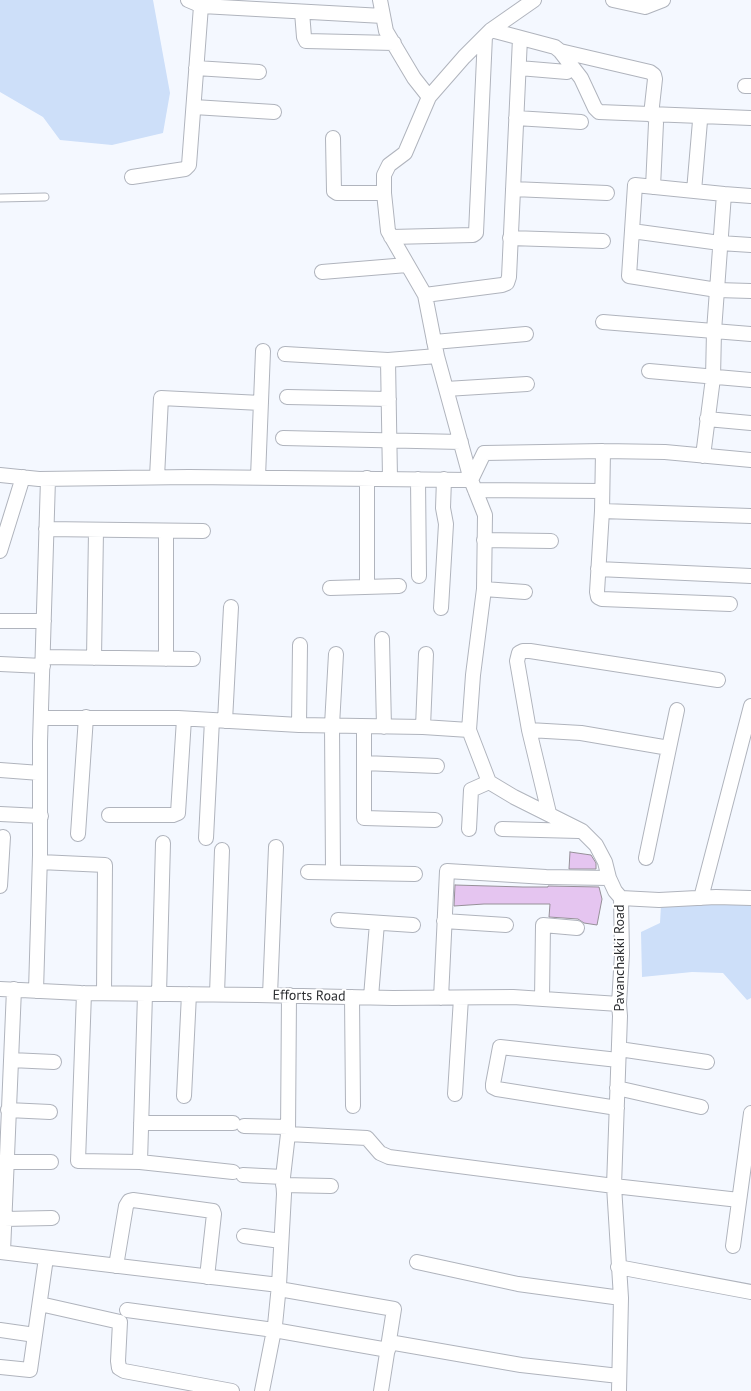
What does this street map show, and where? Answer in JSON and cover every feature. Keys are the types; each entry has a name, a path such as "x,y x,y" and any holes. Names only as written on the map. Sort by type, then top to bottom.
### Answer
{"street":[{"path":"380,0 386,31 414,78 427,95"},
{"path":"468,829 470,790 489,782 469,730 473,675 484,589 485,515 473,485 437,356 425,295 388,230 384,175 389,165 402,157 408,149 427,95 488,33 534,0"},
{"path":"613,0 645,7 663,0"},
{"path":"132,177 186,169 189,165 196,68 195,3 295,8 342,7 383,16"},
{"path":"295,8 306,41 394,43"},
{"path":"488,33 550,45 560,51 650,72 654,75 653,187"},
{"path":"391,237 473,235 476,233 488,33"},
{"path":"425,295 502,285 507,282 509,277 520,38"},
{"path":"560,51 581,78 595,108 599,112 654,119 751,118"},
{"path":"196,68 259,72"},
{"path":"519,68 567,72"},
{"path":"194,107 274,112"},
{"path":"516,118 581,122"},
{"path":"694,191 700,121"},
{"path":"333,138 334,191 337,193 384,193"},
{"path":"751,196 635,185 628,276 716,290 751,292"},
{"path":"513,188 607,193"},
{"path":"703,456 712,378 716,290 724,194"},
{"path":"632,231 720,243 751,245"},
{"path":"510,238 603,241"},
{"path":"322,272 407,265"},
{"path":"603,322 751,334"},
{"path":"434,342 526,334"},
{"path":"258,477 263,351"},
{"path":"285,354 388,360 437,356"},
{"path":"388,360 390,478"},
{"path":"649,371 751,380"},
{"path":"446,389 527,384"},
{"path":"287,397 389,399"},
{"path":"157,477 161,398 261,403"},
{"path":"708,419 751,423"},
{"path":"283,438 461,442"},
{"path":"603,451 602,511 596,592 598,597 602,599 730,604"},
{"path":"473,485 484,453 665,452 751,460"},
{"path":"0,476 48,479 258,477 444,479 473,485 602,491"},
{"path":"0,551 23,478"},
{"path":"367,478 367,586"},
{"path":"36,990 48,479"},
{"path":"418,479 419,576"},
{"path":"440,608 446,524 443,508 444,479"},
{"path":"602,511 751,516"},
{"path":"46,529 203,531"},
{"path":"94,658 96,530"},
{"path":"166,531 166,659"},
{"path":"484,540 550,541"},
{"path":"598,569 751,576"},
{"path":"330,588 399,586"},
{"path":"484,589 526,592"},
{"path":"206,838 231,607"},
{"path":"0,621 44,621"},
{"path":"382,639 384,727"},
{"path":"299,725 300,645"},
{"path":"549,813 530,730 518,661 519,653 523,651 539,652 718,680"},
{"path":"333,871 332,725 336,654"},
{"path":"423,727 426,654"},
{"path":"0,664 94,658 193,659"},
{"path":"701,898 751,706"},
{"path":"646,858 677,710"},
{"path":"78,834 86,717"},
{"path":"41,718 184,719 299,725 423,727 469,730"},
{"path":"109,815 173,815 178,813 184,719"},
{"path":"364,727 364,818 435,820"},
{"path":"530,730 581,733 669,748"},
{"path":"364,763 437,766"},
{"path":"0,770 40,773"},
{"name":"Pavanchakki Road","path":"489,782 514,797 582,831 596,845 605,862 615,891 621,898 622,954 614,1186 621,1298 620,1391"},
{"path":"0,814 41,816"},
{"path":"502,829 582,831"},
{"path":"0,886 3,838"},
{"path":"159,994 163,843"},
{"path":"270,995 276,847"},
{"path":"217,994 222,850"},
{"path":"40,862 105,865 104,993"},
{"path":"441,998 446,871 609,878"},
{"path":"308,872 415,874"},
{"path":"621,898 659,900 751,898"},
{"path":"338,920 413,925"},
{"path":"444,921 506,925"},
{"path":"371,997 376,923"},
{"path":"542,999 543,925 577,928"},
{"path":"7,989 11,1060 2,1252 279,1287 394,1308 380,1391"},
{"name":"Efforts Road","path":"7,989 84,993 542,999 619,1004"},
{"path":"84,993 78,1161 140,1162 331,1186"},
{"path":"140,1162 145,994"},
{"path":"184,1096 189,994"},
{"path":"262,1391 274,1330 279,1287 283,1181 288,1130 289,995"},
{"path":"352,997 353,1106"},
{"path":"455,1094 461,998"},
{"path":"617,1108 497,1089 493,1084 500,1047 707,1062"},
{"path":"11,1060 54,1062"},
{"path":"617,1088 701,1107"},
{"path":"8,1110 50,1112"},
{"path":"733,1246 743,1208 751,1113"},
{"path":"141,1123 239,1124 363,1137 370,1140 384,1156 614,1186 743,1208"},
{"path":"6,1162 51,1162"},
{"path":"116,1266 126,1206 133,1200 213,1211 207,1277"},
{"path":"4,1219 52,1218"},
{"path":"244,1236 281,1241"},
{"path":"0,1367 30,1370 46,1258"},
{"path":"417,1262 518,1284 621,1298"},
{"path":"618,1267 751,1292"},
{"path":"40,1304 120,1322 119,1368 124,1371 232,1391"},
{"path":"127,1310 620,1376"},
{"path":"0,1330 35,1335"},
{"path":"163,1378 171,1391"}],"lane":[{"path":"0,198 45,197"}],"water":[{"path":"0,0 153,0 170,93 163,133 112,145 60,140 43,117 0,92"},
{"path":"734,903 751,906 751,998 747,1000 723,973 692,972 642,977 641,932 660,923 661,905"}],"building":[{"path":"570,852 591,855 596,863 596,869 569,869"},
{"path":"455,885 599,887 602,899 597,925 584,923 578,919 549,917 550,904 454,906"}]}
